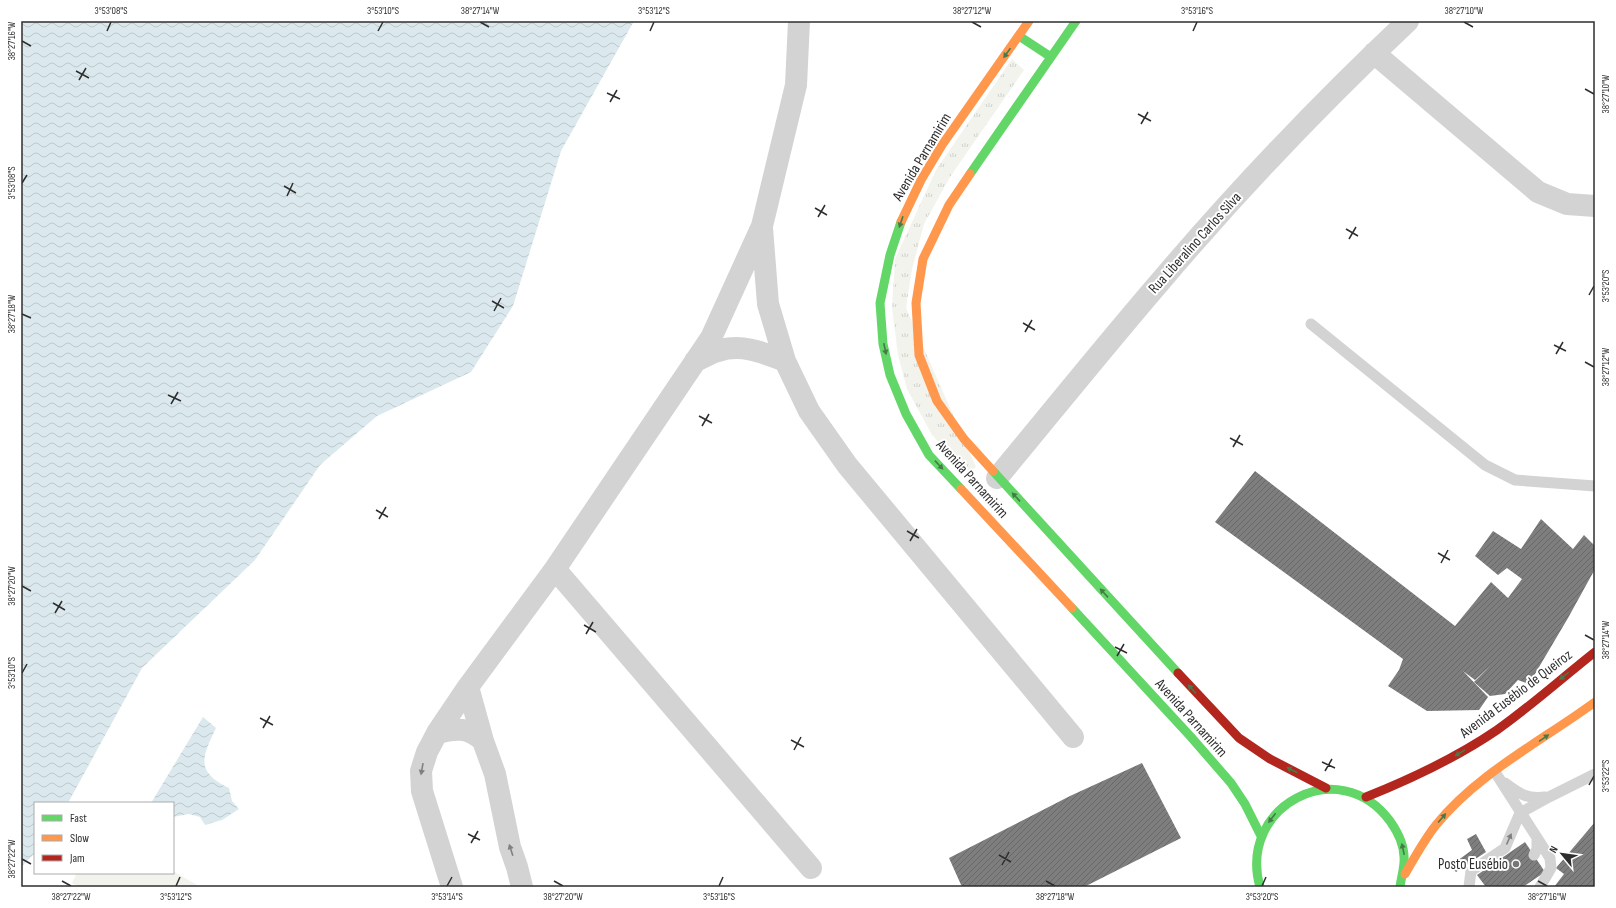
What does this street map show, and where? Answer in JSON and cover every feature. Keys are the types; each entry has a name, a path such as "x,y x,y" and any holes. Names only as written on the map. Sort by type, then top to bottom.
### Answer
{"street":[{"path":"452,887 422,791 421,771 427,752 437,733 468,687 556,568 711,338 762,226 796,85 800,21"},
{"name":"Avenida Parnamirim","path":"1029,21 942,145 921,180 903,216 890,255 880,303 883,344 890,375 906,414 929,455 1099,633 1231,783 1245,804 1261,836"},
{"name":"Avenida Parnamirim","path":"1076,21 949,205 923,259 916,303 919,354 937,400 964,439 1118,613 1216,716 1239,738 1270,759 1326,788"},
{"name":"Rua Liberalino Carlos Silva","path":"997,478 1159,282 1276,152 1374,53 1408,21"},
{"path":"1019,36 1051,57"},
{"path":"1374,53 1538,192 1568,204 1595,206"},
{"path":"762,226 768,304 786,361 808,411 847,465 1073,737"},
{"path":"695,361 718,350 739,348 756,351 786,361"},
{"path":"556,568 812,868"},
{"name":"Avenida Eusébio de Queiroz","path":"1366,797 1408,781 1460,754 1497,730 1595,652"},
{"path":"468,687 483,741 495,774 510,847 522,887"},
{"path":"1400,887 1405,874 1431,831 1452,806 1497,776 1595,702"},
{"path":"1578,715 1589,716"},
{"path":"437,733 452,729 464,730 476,734 483,741"},
{"path":"1260,887 1254,879 1256,856 1261,836 1271,818 1286,802 1305,792 1326,788 1347,790 1366,797 1384,811 1398,829 1404,851 1405,874"}],"lane":[{"path":"1311,324 1485,465 1515,480 1595,486"},
{"path":"1469,887 1472,871 1505,848 1520,813 1595,774"},
{"path":"1497,776 1525,796 1533,798 1549,797"},
{"path":"1497,776 1552,862 1548,875 1540,887"},
{"path":"1534,856 1537,849 1537,839"}],"green space":[{"path":"1012,59 1024,70 950,177 924,224 912,269 906,308 976,467 964,476 931,433 907,389 898,355 892,308 895,259 936,170"},
{"path":"174,872 200,887 79,887 72,883 76,874 174,874"}],"water":[{"path":"21,21 634,21 561,151 513,306 471,372 377,416 320,465 255,560 142,668 69,802 34,802 34,854 21,867"},
{"path":"203,717 216,728 207,747 204,763 206,770 218,782 229,788 232,801 239,809 222,820 205,825 200,817 189,814 174,817 174,802 152,802"}],"building":[{"path":"1255,471 1455,626 1491,582 1508,598 1522,579 1507,568 1498,575 1475,556 1493,531 1521,549 1541,519 1573,549 1584,535 1595,546 1595,569 1529,684 1518,680 1505,694 1490,696 1474,682 1490,666 1475,680 1463,671 1488,697 1479,710 1427,711 1388,686 1399,670 1403,659 1215,522"},
{"path":"1142,763 1181,838 1084,887 962,887 949,858 1070,796"},
{"path":"1595,822 1595,887 1554,887 1564,874 1556,868"},
{"path":"1476,834 1486,852 1456,872 1450,866 1472,850 1467,839"},
{"name":"Posto Eusébio","path":"1525,842 1545,872 1523,887 1486,887 1477,875"}],"traffic: fast":[{"path":"970,174 1076,21"},
{"path":"1019,36 1051,57"},
{"path":"901,222 890,255 880,303 883,344 890,375 906,414 929,455 961,489"},
{"path":"993,471 1178,673"},
{"path":"1072,608 1191,737 1231,783 1245,804 1261,836"},
{"path":"1260,887 1257,858 1263,833 1278,812 1297,798 1320,790 1345,791 1369,801 1390,821 1400,838 1404,852 1404,864 1400,887"}],"traffic: slow":[{"path":"901,222 921,180 942,145 1029,21"},
{"path":"970,174 949,205 923,259 916,303 919,355 937,401 964,439 993,471"},
{"path":"961,489 1072,608"},
{"path":"1405,874 1436,825 1471,789 1511,759 1595,702"}],"traffic: jam":[{"path":"1366,797 1400,783 1466,750 1497,730 1595,652"},
{"path":"1178,673 1239,738 1270,759 1326,788"}],"place":[{"name":"Posto Eusébio","path":"1516,864"}]}
